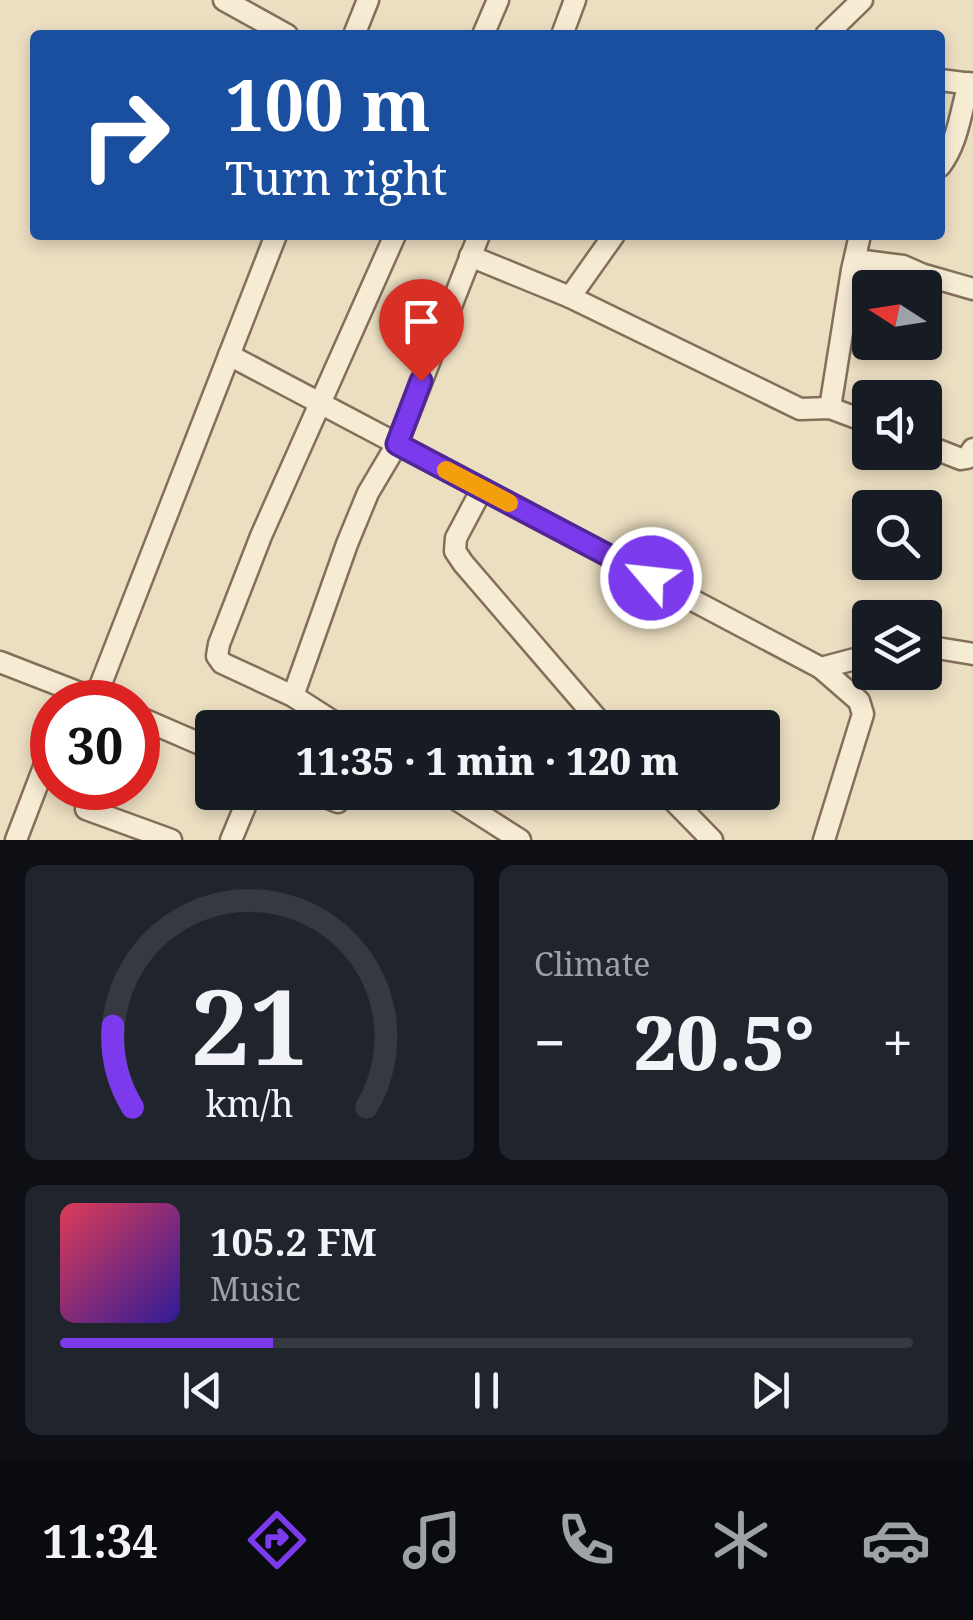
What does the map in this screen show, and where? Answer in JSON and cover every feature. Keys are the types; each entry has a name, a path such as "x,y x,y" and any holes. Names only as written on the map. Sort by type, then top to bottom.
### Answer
{"street":[{"path":"224,0 278,30"},
{"path":"356,30 368,0"},
{"path":"485,30 498,0"},
{"path":"564,30 575,0"},
{"path":"831,30 862,0"},
{"path":"945,81 971,84 945,159"},
{"path":"93,680 274,240"},
{"path":"315,710 222,663 218,644 393,240"},
{"path":"293,696 354,527 368,493 397,444 477,240"},
{"path":"570,296 610,240"},
{"path":"830,408 859,240"},
{"path":"470,256 570,296 800,408 830,408 852,416"},
{"path":"856,260 903,266 973,289"},
{"path":"229,355 821,668 859,701 863,714 824,840"},
{"path":"942,451 962,459 968,458 973,448"},
{"path":"482,489 456,538 455,550 590,710"},
{"path":"942,649 973,654"},
{"path":"821,668 852,660"},
{"path":"0,662 41,680"},
{"path":"160,727 195,742"},
{"path":"16,840 30,803"},
{"path":"89,810 171,840"},
{"path":"231,840 244,810"},
{"path":"474,810 520,840"},
{"path":"683,810 712,840"}],"slow traffic":[{"path":"446,470 509,503"}],"route":[{"path":"421,381 397,444 651,578"}]}
